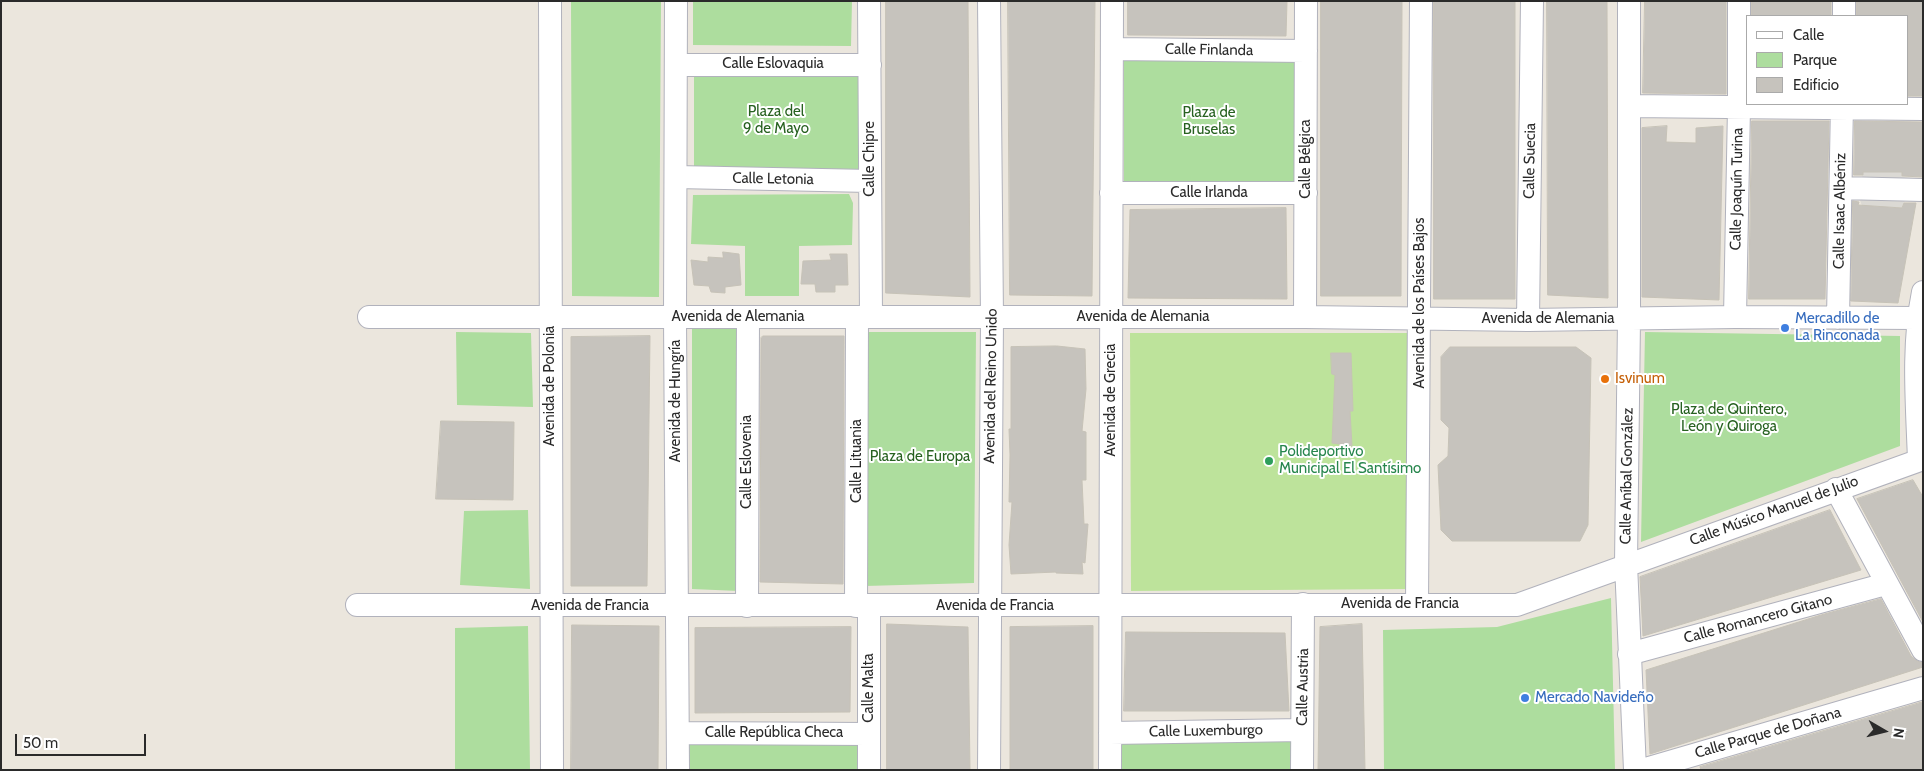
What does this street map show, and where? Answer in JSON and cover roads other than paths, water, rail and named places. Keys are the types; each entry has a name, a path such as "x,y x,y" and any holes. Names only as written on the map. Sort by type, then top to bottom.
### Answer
{"street":[{"name":"Avenida de Polonia","path":"550,1 552,770"},
{"name":"Avenida de Hungría","path":"676,1 675,317 678,770"},
{"name":"Calle Chipre","path":"864,317 870,181 869,1"},
{"name":"Avenida del Reino Unido","path":"989,770 988,605 992,318 990,1"},
{"name":"Avenida de Grecia","path":"1110,770 1112,1"},
{"name":"Calle Bélgica","path":"1305,317 1306,1"},
{"name":"Avenida de los Países Bajos","path":"1417,605 1421,1"},
{"name":"Calle Suecia","path":"1528,320 1532,1"},
{"name":"Calle Aníbal González","path":"1630,1 1626,564 1635,770"},
{"name":"Calle Joaquín Turina","path":"1734,317 1739,107 1739,1"},
{"path":"1844,1 1844,15"},
{"name":"Calle Finlanda","path":"1112,49 1306,51"},
{"name":"Calle Eslovaquia","path":"676,65 870,64"},
{"path":"1630,106 1842,106 1923,110"},
{"name":"Calle Isaac Albéniz","path":"1838,318 1842,106"},
{"name":"Calle Letonia","path":"676,177 870,181"},
{"path":"1841,188 1923,190"},
{"name":"Calle Irlanda","path":"1112,193 1306,193"},
{"path":"1921,459 1916,339 1923,292"},
{"name":"Avenida de Alemania","path":"369,317 1305,317 1528,320 1920,317"},
{"name":"Calle Eslovenia","path":"747,606 748,317"},
{"name":"Calle Lituania","path":"863,606 864,317"},
{"name":"Calle Músico Manuel de Julio","path":"1626,564 1921,459"},
{"path":"1836,489 1923,650"},
{"name":"Avenida de Francia","path":"357,605 1517,605 1626,564"},
{"name":"Calle Romancero Gitano","path":"1629,654 1886,584"},
{"name":"Calle Austria","path":"1302,770 1303,604"},
{"name":"Calle Malta","path":"863,606 869,770"},
{"name":"Calle Parque de Doñana","path":"1642,770 1923,688"},
{"name":"Calle Luxemburgo","path":"1110,733 1302,730"},
{"name":"Calle República Checa","path":"678,733 869,734"}],"place":[{"name":"Mercadillo de La Rinconada","path":"1785,328"},
{"name":"Isvinum","path":"1605,379"},
{"name":"Polideportivo Municipal El Santísimo","path":"1269,461"},
{"name":"Mercado Navideño","path":"1525,698"}],"park label":[{"name":"Plaza del 9 de Mayo","path":"776,120"},
{"name":"Plaza de Bruselas","path":"1209,122"},
{"name":"Plaza de Quintero, León y Quiroga","path":"1729,418"},
{"name":"Plaza de Europa","path":"920,457"}]}
